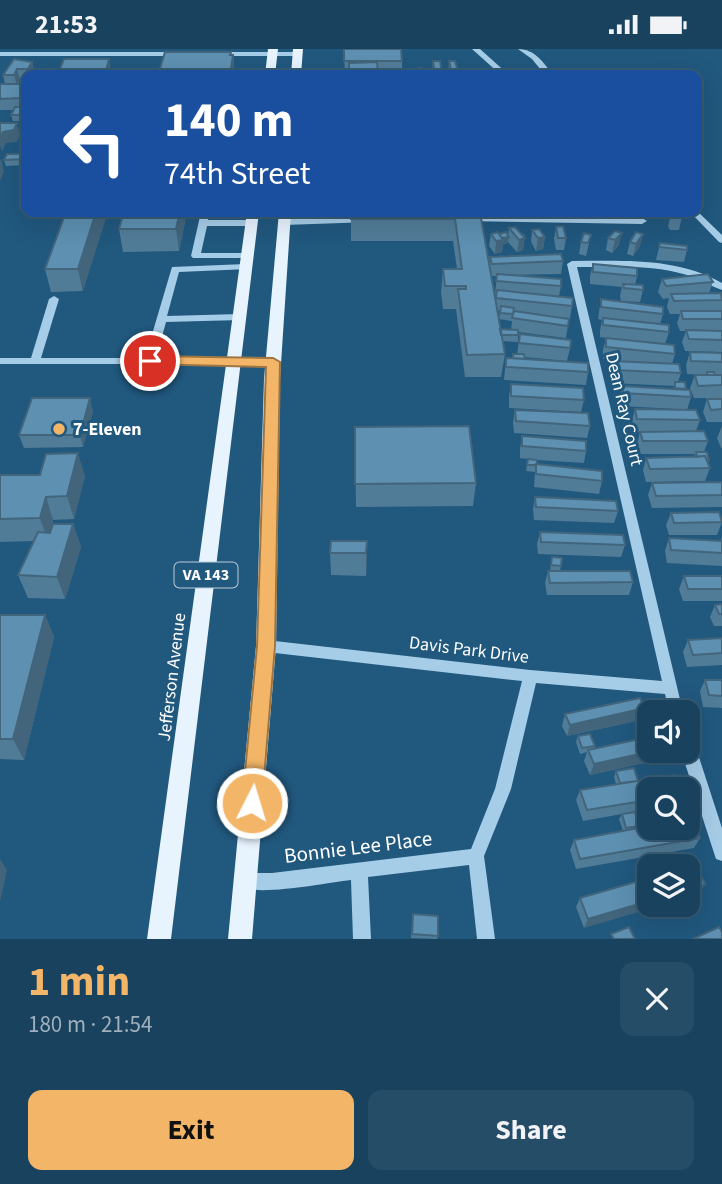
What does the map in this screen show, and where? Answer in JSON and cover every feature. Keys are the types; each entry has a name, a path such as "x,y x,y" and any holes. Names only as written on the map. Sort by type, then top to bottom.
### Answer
{"main road":[{"path":"271,70 273,52"},
{"path":"296,70 298,52"},
{"name":"Jefferson Avenue","path":"159,939 252,217"},
{"path":"240,939 266,646 273,362 284,217"}],"street":[{"path":"477,49 500,70"},
{"path":"206,54 298,52"},
{"path":"0,54 182,54"},
{"path":"204,217 196,256 246,261"},
{"path":"284,217 373,220"},
{"path":"452,219 475,217"},
{"path":"518,217 642,221"},
{"path":"700,217 722,240"},
{"path":"150,361 174,269 246,261"},
{"name":"Dean Ray Court","path":"672,700 572,264 632,265 683,271 700,275 722,287"},
{"path":"35,361 54,299"},
{"path":"161,319 240,317"},
{"path":"0,361 273,362"},
{"name":"Davis Park Drive","path":"266,646 530,676 668,688"},
{"path":"486,939 476,856 503,789 530,676"},
{"path":"693,763 722,853"},
{"name":"Bonnie Lee Place","path":"245,881 476,856"},
{"path":"359,870 362,939"}],"lane":[{"path":"522,49 535,57 545,70"},
{"path":"203,223 252,217"}],"building":[{"path":"344,49 401,49 402,61 344,61"},
{"path":"165,52 231,52 230,55 233,55 231,70 160,70"},
{"path":"14,59 32,62 28,69 17,69 14,75 3,75"},
{"path":"64,59 109,59 106,70 60,69"},
{"path":"433,61 440,61 441,70 434,70"},
{"path":"449,61 455,61 458,70 451,70"},
{"path":"377,62 378,70 349,70 349,63"},
{"path":"0,84 21,84 20,98 0,99"},
{"path":"15,107 21,107 21,115 11,115"},
{"path":"0,123 17,123 14,130 3,132 0,138"},
{"path":"7,154 21,154 21,159 4,160"},
{"path":"64,217 94,217 78,269 45,269"},
{"path":"179,217 176,229 119,229 122,218"},
{"path":"481,217 505,354 467,355 458,289 466,289 466,286 445,286 443,269 462,269 455,219 351,219"},
{"path":"563,226 566,238 558,238 556,227"},
{"path":"515,227 525,238 519,240 509,228"},
{"path":"539,229 545,237 538,238 532,230"},
{"path":"615,231 622,233 615,240 608,238"},
{"path":"498,232 503,240 496,241 491,234"},
{"path":"506,232 509,237 502,238 499,234"},
{"path":"636,232 643,234 636,244 630,242"},
{"path":"584,233 591,235 588,243 581,242"},
{"path":"660,243 687,246 687,250 659,247"},
{"path":"561,254 563,261 492,264 490,257"},
{"path":"593,264 637,268 637,276 593,272"},
{"path":"497,274 561,279 561,286 496,281"},
{"path":"708,274 713,282 666,286 662,279"},
{"path":"623,284 643,285 643,290 624,288"},
{"path":"497,290 573,298 572,306 496,298"},
{"path":"721,293 722,300 674,301 671,294"},
{"path":"601,299 663,307 663,314 601,307"},
{"path":"501,306 514,308 513,314 500,313"},
{"path":"514,311 569,319 568,326 512,318"},
{"path":"681,311 722,311 722,319 683,319"},
{"path":"603,318 669,325 669,332 603,325"},
{"path":"500,329 518,330 518,335 501,335"},
{"path":"686,330 722,331 722,340 689,339"},
{"path":"520,334 571,340 570,348 519,343"},
{"path":"606,338 674,345 675,354 606,347"},
{"path":"690,352 722,353 722,362 691,361"},
{"path":"513,354 524,354 525,359 513,358"},
{"path":"506,358 588,363 588,372 506,367"},
{"path":"612,361 679,364 681,373 614,370"},
{"path":"695,375 722,375 722,385 698,386"},
{"path":"675,382 685,382 686,389 675,388"},
{"path":"511,384 583,388 584,400 511,396"},
{"path":"622,386 690,390 691,397 623,393"},
{"path":"32,398 90,398 80,435 19,435"},
{"path":"707,399 722,399 722,409 711,410"},
{"path":"635,409 696,410 700,420 637,419"},
{"path":"515,410 588,413 590,426 516,421"},
{"path":"469,426 476,483 355,484 355,427"},
{"path":"704,431 708,441 643,441 640,432"},
{"path":"522,436 586,441 586,451 522,446"},
{"path":"696,452 707,452 709,460 705,456 697,457"},
{"path":"78,453 67,496 46,497 40,518 0,519 0,475 40,475 46,454"},
{"path":"705,456 710,468 650,469 646,458"},
{"path":"528,459 537,460 537,464 527,465"},
{"path":"536,464 602,471 602,481 536,474"},
{"path":"722,482 722,495 656,496 652,483"},
{"path":"535,497 616,501 618,511 536,507"},
{"path":"719,512 722,522 674,523 671,513"},
{"path":"53,524 73,524 57,577 18,575 38,532 50,533"},
{"path":"540,532 623,535 625,545 541,542"},
{"path":"669,538 722,541 722,553 671,550"},
{"path":"331,541 367,541 366,553 330,553"},
{"path":"552,557 562,558 561,566 551,565"},
{"path":"548,571 630,571 633,582 550,583"},
{"path":"684,576 722,576 722,589 688,589"},
{"path":"722,604 722,614 719,614 715,605"},
{"path":"0,615 45,615 13,739 0,739"},
{"path":"722,638 722,653 693,655 688,640"},
{"path":"705,680 722,680 722,696 709,695"},
{"path":"640,698 641,700 637,700 637,710 570,725 565,714"},
{"path":"590,734 595,746 582,748 578,736"},
{"path":"637,740 637,755 594,764 588,750"},
{"path":"634,768 637,781 620,783 616,771"},
{"path":"637,781 637,802 587,810 580,790"},
{"path":"635,812 637,826 626,828 622,814"},
{"path":"637,828 637,840 689,840 580,859 574,840"},
{"path":"637,881 637,905 588,919 580,898"},
{"path":"413,914 438,916 438,936 412,934"},
{"path":"629,927 635,939 614,939 611,934"},
{"path":"719,927 722,939 693,939"}],"place":[{"name":"7-Eleven","path":"59,429"}],"route":[{"path":"150,361 273,362 268,471 266,646 252,803"}]}
